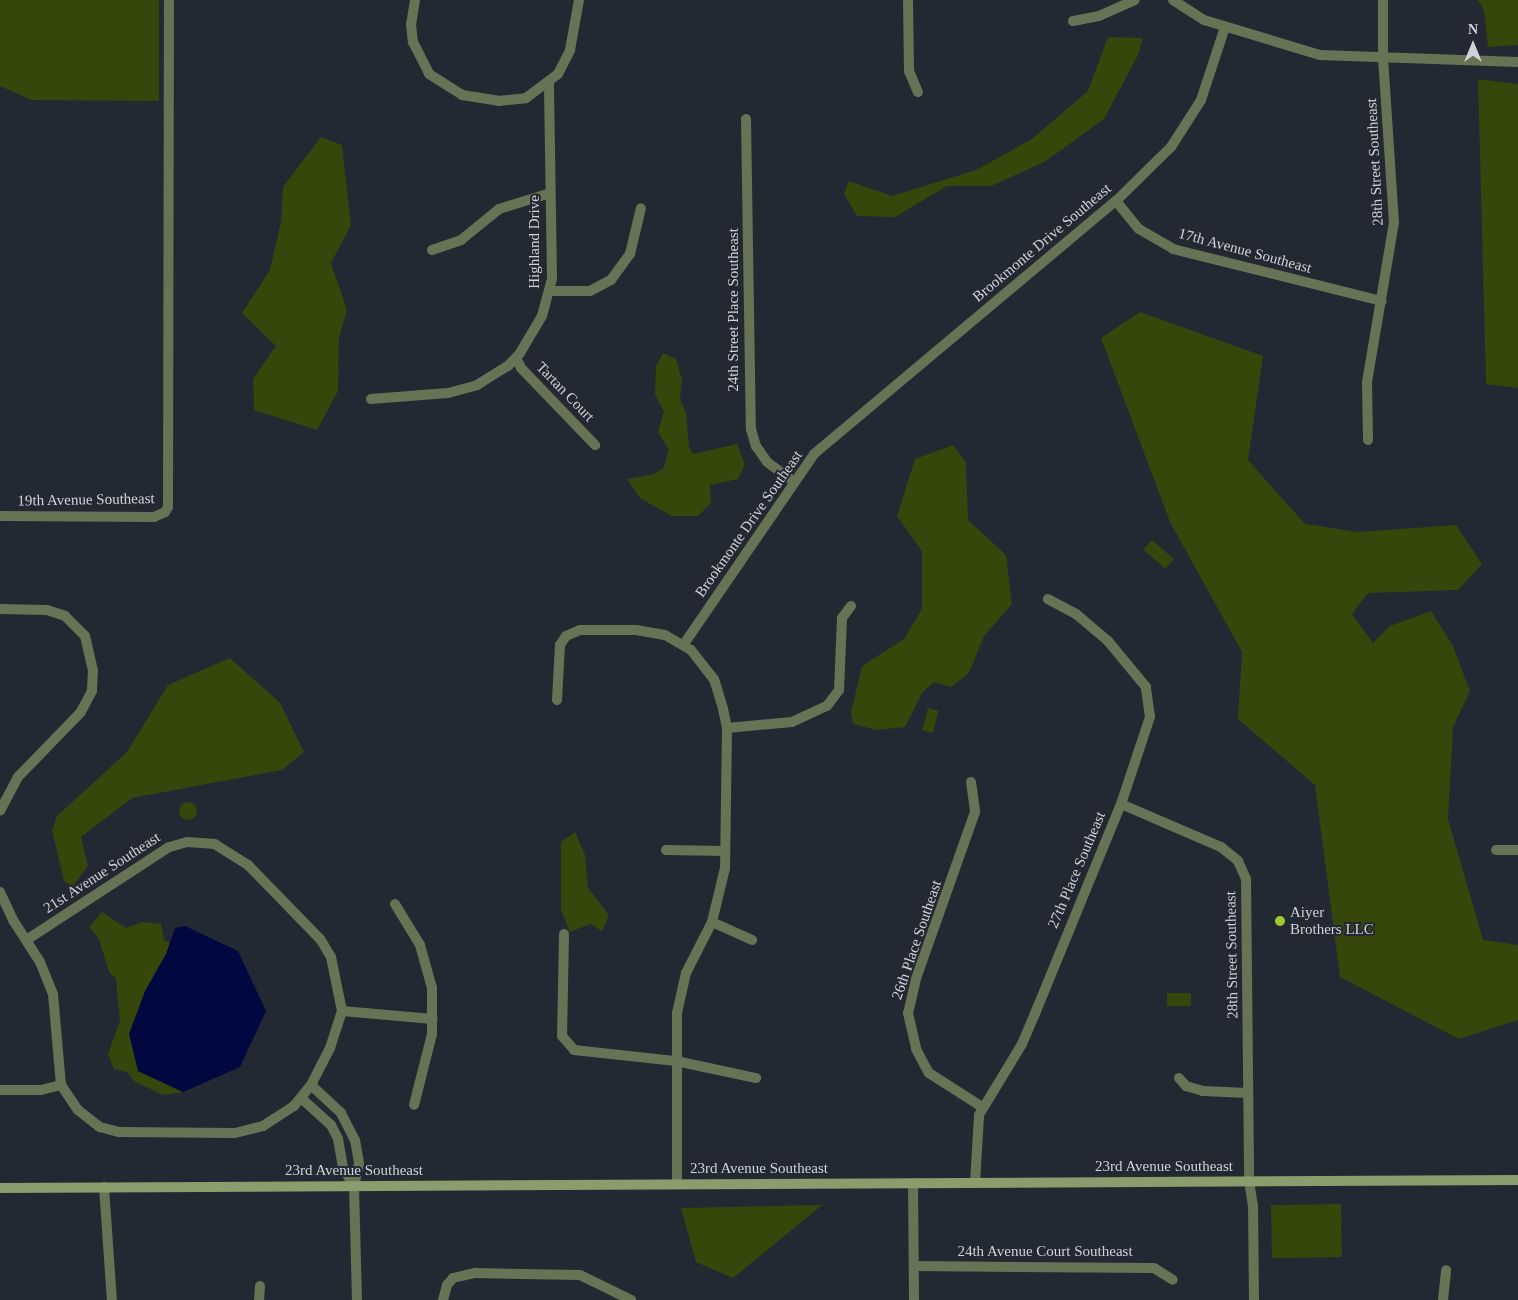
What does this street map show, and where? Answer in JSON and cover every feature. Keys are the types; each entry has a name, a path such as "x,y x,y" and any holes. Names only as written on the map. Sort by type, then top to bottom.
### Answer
{"street":[{"name":"19th Avenue Southeast","path":"0,516 154,517 165,512 168,507 169,0"},
{"path":"416,0 412,32 417,53 429,74 449,89 473,98 515,100 526,98 549,82 564,65 570,50 579,0"},
{"path":"908,0 909,71 918,92"},
{"path":"1073,21 1099,16 1135,0"},
{"path":"1173,0 1190,14 1303,52 1384,59 1518,62"},
{"name":"28th Street Southeast","path":"1368,440 1367,382 1394,222 1384,59 1383,0"},
{"name":"Brookmonte Drive Southeast","path":"684,644 814,454 1116,201 1171,147 1201,100 1225,27"},
{"name":"Highland Drive","path":"371,399 424,396 463,389 487,380 516,358 542,316 550,291 549,82"},
{"name":"24th Street Place Southeast","path":"746,120 751,429 756,446 767,462 795,482"},
{"path":"432,250 461,240 499,209 550,193"},
{"name":"17th Avenue Southeast","path":"1116,201 1140,229 1173,249 1382,301"},
{"path":"550,291 590,291 611,280 630,254 641,208"},
{"name":"Tartan Court","path":"516,358 521,368 594,445"},
{"name":"27th Place Southeast","path":"975,1183 976,1131 982,1107 1022,1044 1121,804 1150,717 1149,693 1091,624 1048,600"},
{"path":"727,728 792,722 828,706 839,690 842,618 851,606"},
{"path":"0,609 47,610 65,616 85,636 92,658 93,680 89,699 71,725 18,777 0,811"},
{"path":"557,700 560,645 566,636 580,630 651,631 684,644 714,679 727,728 725,851 712,922 682,984 677,1013 677,1184"},
{"name":"26th Place Southeast","path":"971,782 975,812 916,979 908,1013 916,1049 929,1073 982,1107"},
{"name":"28th Street Southeast","path":"1121,804 1221,847 1233,856 1242,870 1247,898 1249,1181 1253,1205 1254,1300"},
{"name":"21st Avenue Southeast","path":"28,939 161,851 179,844 215,844 234,855 305,922 331,957 342,1011"},
{"path":"666,850 725,851"},
{"path":"1496,850 1518,850"},
{"path":"0,892 13,920 28,939 48,980 55,1002 61,1085 88,1119 100,1127 119,1132 251,1131 278,1119 301,1098 311,1085 334,1037 342,1011 433,1019"},
{"path":"395,904 424,954 432,988 433,1019 424,1077 414,1105"},
{"path":"712,922 752,940"},
{"path":"564,934 561,1021 562,1036 568,1045 583,1053 676,1061 756,1078"},
{"path":"1179,1078 1186,1086 1203,1091 1248,1093"},
{"path":"0,1090 41,1090 61,1085"},
{"path":"311,1085 327,1097 350,1127 359,1163 354,1186 357,1300"},
{"path":"301,1098 331,1125 340,1146 343,1168 354,1186"},
{"name":"23rd Avenue Southeast","path":"0,1188 1518,1180"},
{"path":"914,1183 914,1300"},
{"path":"104,1187 112,1300"},
{"name":"24th Avenue Court Southeast","path":"914,1266 1154,1268 1173,1280"},
{"path":"1443,1300 1446,1270"},
{"path":"443,1300 447,1285 453,1278 475,1273 580,1275 631,1300"},
{"path":"259,1300 260,1286"}],"green space":[{"path":"0,0 159,0 159,101 32,100 0,86"},
{"path":"1478,0 1518,0 1518,45 1488,47 1484,10"},
{"path":"1108,37 1143,38 1138,55 1104,119 1046,161 991,186 947,186 895,217 857,216 844,194 849,181 892,196 976,170 1032,139 1088,91"},
{"path":"1478,79 1518,84 1518,388 1486,384"},
{"path":"321,137 342,145 351,225 331,263 347,310 339,338 338,391 317,430 254,410 253,379 276,346 242,313 270,270 281,222 283,187"},
{"path":"1140,312 1263,356 1248,460 1305,524 1358,532 1456,525 1482,564 1458,590 1368,593 1352,614 1373,643 1390,626 1431,611 1453,646 1470,691 1453,727 1448,819 1483,940 1518,945 1518,1020 1459,1039 1340,977 1315,785 1238,719 1242,652 1170,522 1101,338"},
{"path":"663,353 676,359 682,380 680,399 686,413 689,447 693,454 737,444 745,464 738,479 710,485 711,503 698,516 672,516 641,499 627,479 651,475 663,469 669,450 658,432 664,412 655,394 656,366"},
{"path":"953,445 966,462 968,520 1006,555 1012,604 984,636 969,673 951,687 934,682 922,693 905,727 877,730 853,724 851,712 862,666 904,639 922,609 922,551 897,516 915,459"},
{"path":"1152,540 1174,559 1165,569 1143,550"},
{"path":"230,658 280,703 304,752 282,770 132,798 81,837 88,866 72,887 64,881 52,830 57,816 127,752 168,685"},
{"path":"928,708 939,711 933,733 922,730"},
{"path":"184,802 192,802 197,807 195,818 184,820 179,815 179,807"},
{"path":"575,832 585,855 588,888 609,915 602,931 590,924 570,932 561,910 561,842"},
{"path":"102,912 126,928 143,922 161,924 164,940 170,943 138,1071 183,1092 163,1095 134,1081 127,1072 114,1069 108,1054 120,1021 116,979 109,972 99,939 89,927"},
{"path":"1167,993 1191,993 1191,1006 1167,1006"},
{"path":"1341,1204 1342,1257 1272,1258 1271,1205"},
{"path":"822,1205 733,1278 696,1262 681,1208"}],"shaded area":[{"path":"185,926 238,951 266,1011 240,1067 183,1092 138,1071 129,1034 145,991 166,954 175,928"}],"place":[{"name":"Aiyer Brothers LLC","path":"1280,921"}]}
